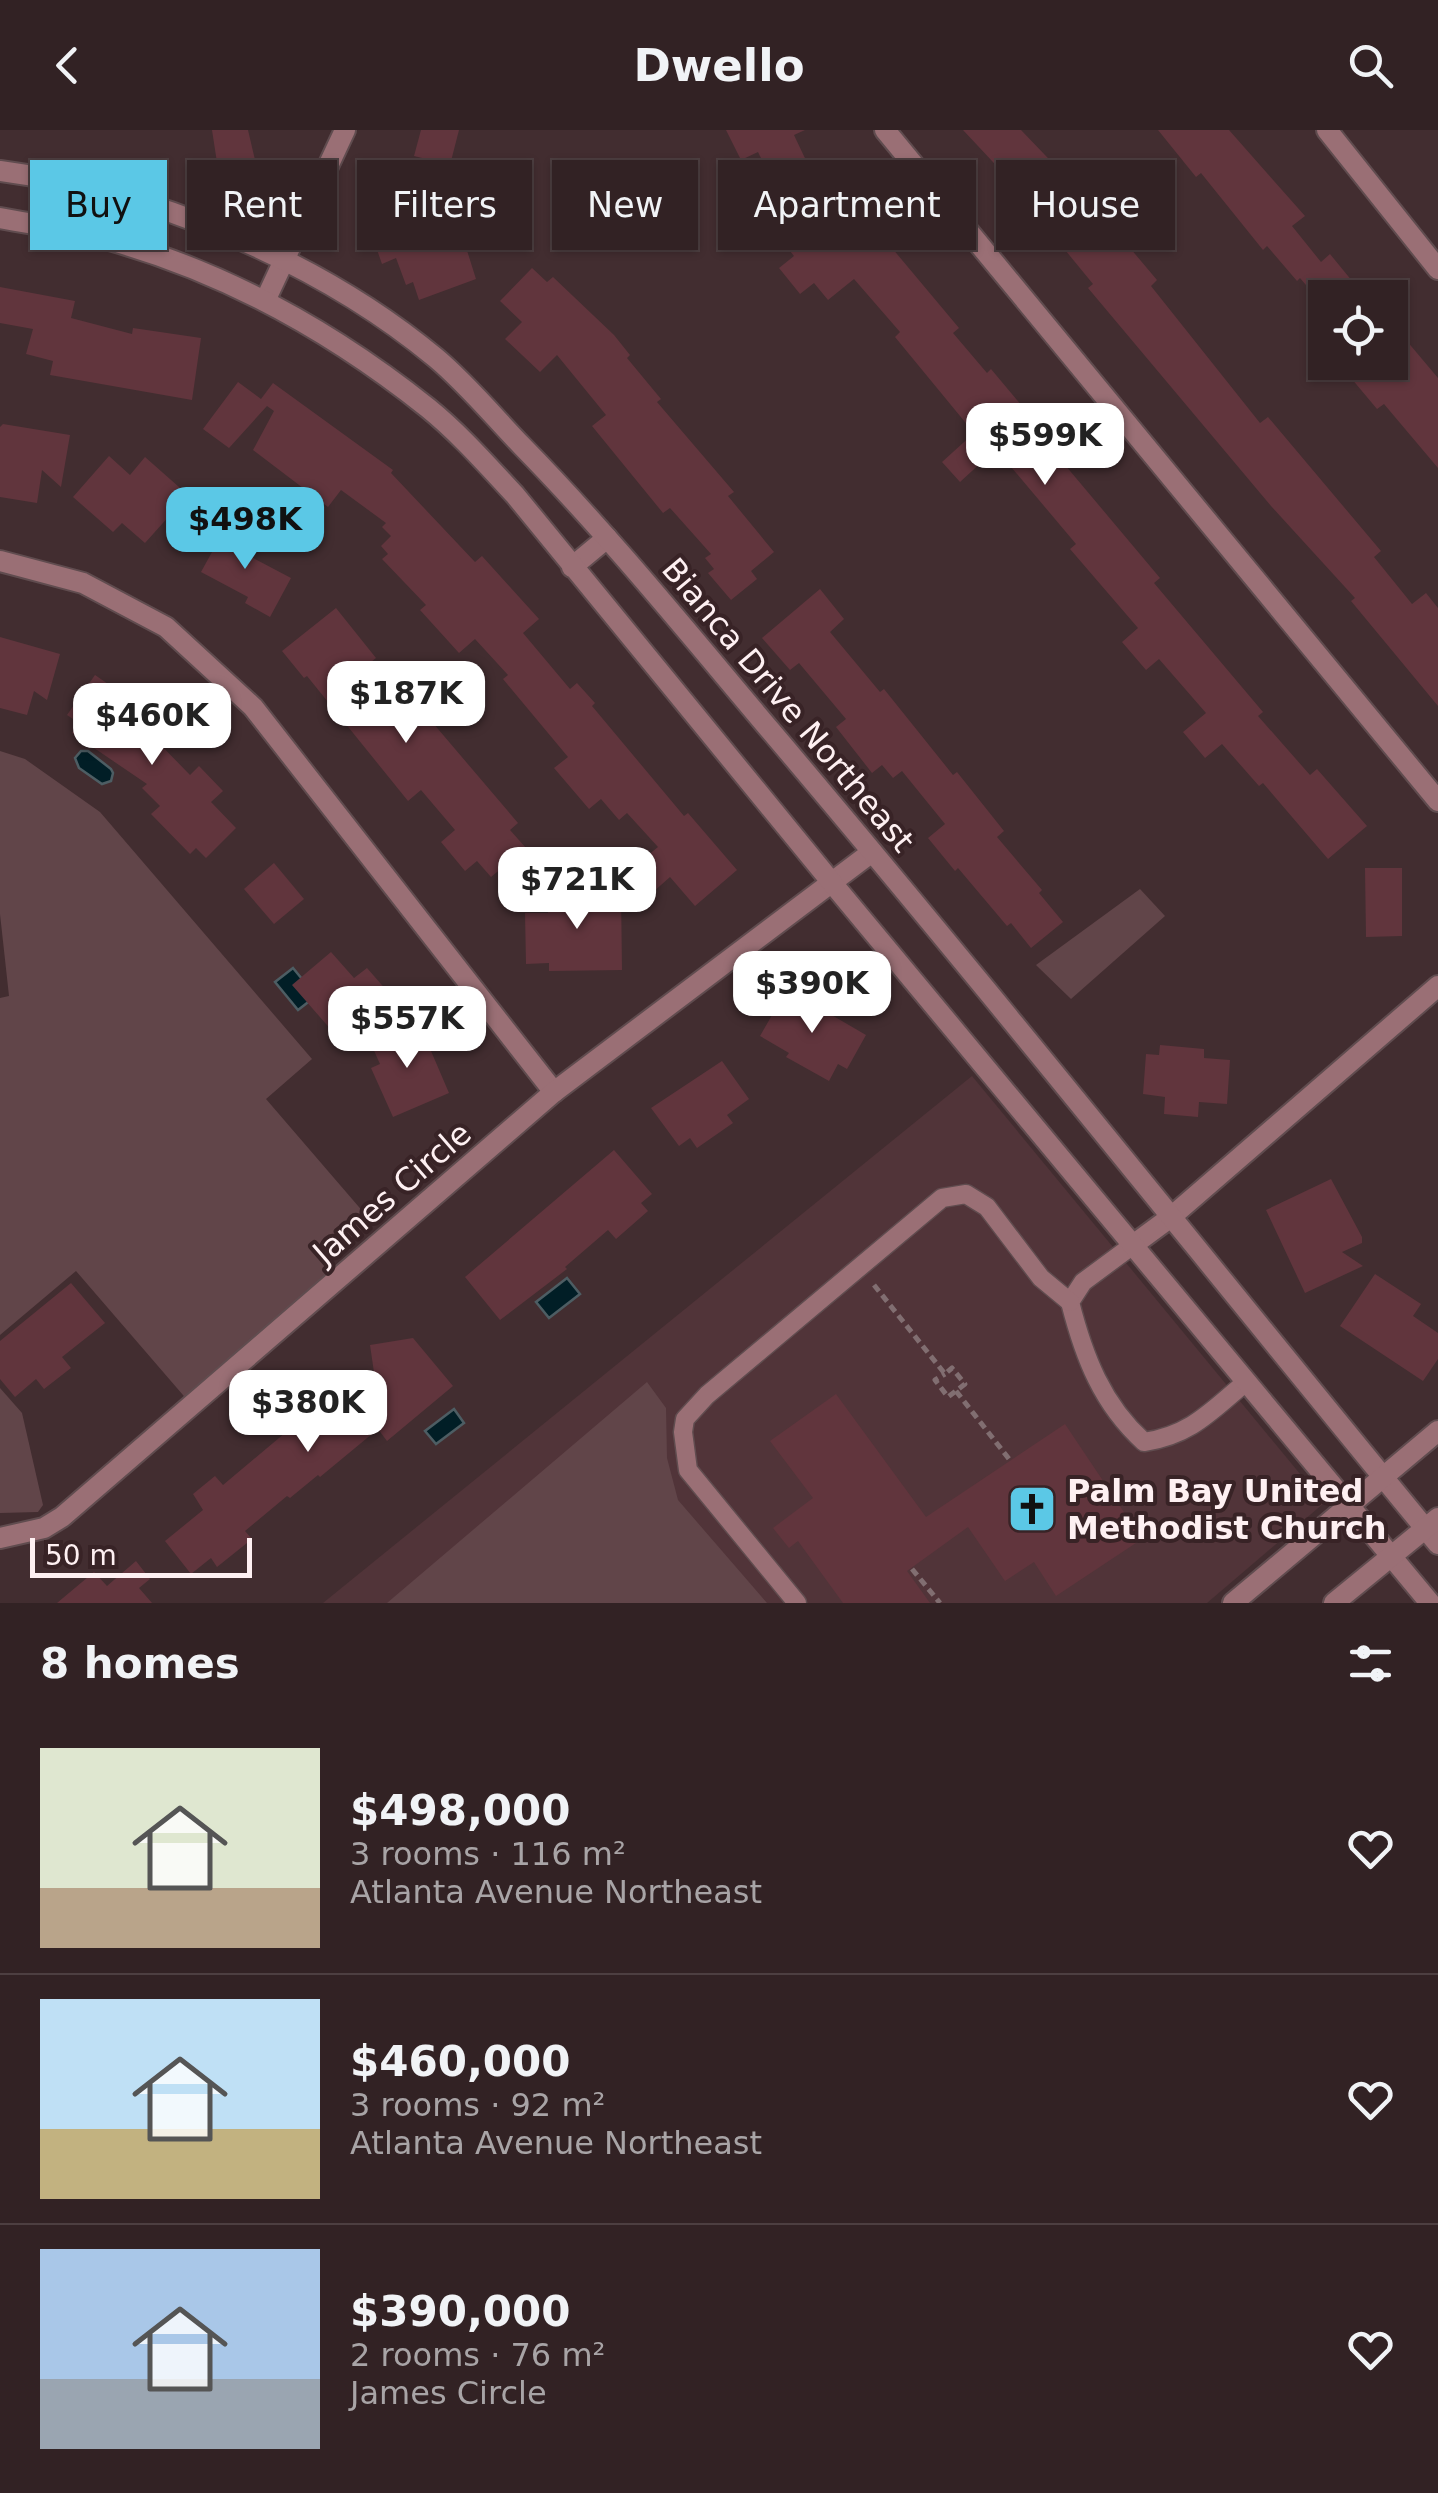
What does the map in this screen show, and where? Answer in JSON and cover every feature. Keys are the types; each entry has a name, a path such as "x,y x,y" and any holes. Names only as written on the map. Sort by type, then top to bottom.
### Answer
{"street":[{"path":"265,301 345,130"},
{"path":"885,130 1438,801"},
{"path":"1327,130 1438,269"},
{"name":"Bianca Drive Northeast","path":"0,171 53,178 137,200 284,262 354,300 437,359 607,538 872,852 1382,1476 1434,1530"},
{"path":"0,218 111,240 189,266 265,301 340,343 429,409 515,495 1430,1603"},
{"path":"572,567 607,538"},
{"path":"0,561 83,583 166,627 253,707 554,1092"},
{"name":"James Circle","path":"0,1538 44,1528 62,1517 554,1092 872,852"},
{"path":"1132,1245 1170,1217 1438,986"},
{"path":"1233,1603 1438,1431"},
{"path":"1334,1603 1434,1530"}],"lane":[{"path":"797,1603 688,1470 685,1419 707,1394 942,1198 966,1194 987,1207 1041,1278 1070,1302 1096,1383 1122,1422 1144,1442 1188,1431 1246,1382"},
{"path":"1070,1302 1082,1282 1132,1245"}],"path":[{"path":"860,1267 944,1374"},
{"path":"952,1368 965,1384 948,1397 935,1380 944,1374 952,1368"},
{"path":"956,1391 1009,1459"},
{"path":"912,1569 940,1603"}],"shaded area":[{"path":"0,751 25,759 100,812 312,1059 266,1099 371,1221 328,1258 340,1274 189,1402 76,1271 0,1335 0,998 9,996 0,914"},
{"path":"1140,889 1165,916 1071,999 1036,965"},
{"path":"972,1076 1324,1503 1207,1603 323,1603"},
{"path":"647,1382 666,1408 667,1458 678,1500 767,1603 387,1603"},
{"path":"0,1388 22,1413 43,1505 38,1512 0,1513"}],"water":[{"path":"81,751 88,751 111,769 111,781 102,784 79,768 75,758"},
{"path":"293,968 316,996 298,1010 275,982"},
{"path":"567,1278 580,1294 549,1318 536,1302"},
{"path":"454,1409 464,1423 436,1444 425,1431"}],"building":[{"path":"212,130 248,130 255,160 217,160"},
{"path":"421,130 459,130 451,160 414,156"},
{"path":"726,130 805,130 794,135 806,160 762,160 758,152 741,160"},
{"path":"963,130 1021,130 1050,160 996,160 996,165"},
{"path":"1158,130 1229,130 1305,216 1292,226 1321,262 1330,254 1351,280 1308,280 1308,287 1300,278 1297,281 1267,246 1263,250 1201,173 1196,177"},
{"path":"377,250 467,250 476,279 419,300 413,282 406,285 396,258 382,264"},
{"path":"789,250 894,250 959,328 953,333 987,373 991,369 1022,406 1018,409 1160,578 1154,583 1263,712 1258,716 1310,775 1317,769 1367,826 1328,859 1263,783 1259,786 1222,744 1205,758 1183,732 1206,713 1159,659 1146,670 1122,642 1138,628 1070,549 1076,544 996,449 960,482 942,462 974,433 895,337 900,332 854,279 828,300 814,283 800,294 779,268 794,256"},
{"path":"1065,250 1132,250 1157,280 1151,286 1260,423 1268,417 1381,551 1374,557 1412,604 1426,593 1438,608 1438,706 1351,601 1355,598 1271,506 1088,288 1093,284"},
{"path":"532,268 547,282 553,277 614,335 630,355 627,358 661,399 657,402 734,492 728,496 774,552 751,571 757,579 731,600 708,573 714,569 705,558 711,554 670,508 663,513 592,426 606,415 557,355 540,372 505,339 522,322 500,301"},
{"path":"0,287 75,301 71,318 132,334 133,328 201,338 192,400 50,375 53,361 26,354 33,329 0,323"},
{"path":"1408,342 1438,378 1438,468 1384,404 1377,409 1353,380 1408,380"},
{"path":"238,382 261,399 273,383 393,470 391,473 475,562 482,556 539,619 523,633 570,689 577,683 684,816 688,813 737,870 695,906 670,877 652,893 631,869 658,847 627,813 619,820 601,799 589,809 554,768 568,757 503,679 508,675 475,639 459,653 420,610 426,605 382,559 388,554 381,546 391,536 382,527 386,523 341,490 328,507 253,450 274,411 267,406 229,448 203,429"},
{"path":"3,424 70,435 61,487 42,470 37,503 0,497"},
{"path":"109,456 130,475 145,457 188,495 145,543 122,523 113,532 73,497"},
{"path":"228,523 249,534 240,551 291,578 270,617 245,603 248,597 201,572"},
{"path":"820,589 844,619 830,632 880,692 884,689 953,775 957,772 1004,831 997,837 1042,890 1039,893 1063,922 1031,948 928,838 945,824 902,771 893,778 882,765 872,773 836,727 846,719 799,663 790,670 762,638"},
{"path":"336,608 376,658 361,670 366,676 411,729 427,716 518,823 510,830 526,848 491,877 477,861 465,871 441,842 455,830 421,790 408,801 307,676 304,678 282,651"},
{"path":"0,637 60,654 47,700 34,691 27,715 0,708"},
{"path":"95,675 140,706 131,718 154,733 152,736 190,775 199,766 223,791 211,802 236,828 206,858 196,848 190,854 151,814 160,806 142,788 147,784 72,733 79,723 67,715"},
{"path":"274,863 304,899 274,924 244,889"},
{"path":"1365,868 1402,868 1402,936 1366,937"},
{"path":"621,890 622,970 549,971 549,963 526,964 525,913 548,913 552,891"},
{"path":"331,952 354,978 367,968 388,992 359,1017 357,1012 333,1032 292,985"},
{"path":"787,989 866,1035 847,1069 838,1064 829,1081 786,1057 789,1053 760,1036"},
{"path":"419,1023 449,1093 393,1117 371,1068 380,1064 371,1044"},
{"path":"1160,1045 1204,1049 1204,1058 1230,1060 1227,1104 1199,1102 1198,1117 1164,1114 1165,1097 1143,1094 1146,1054 1159,1055"},
{"path":"722,1061 749,1099 727,1115 733,1123 697,1148 690,1138 679,1146 651,1108"},
{"path":"614,1150 652,1194 641,1203 648,1211 616,1239 608,1230 567,1269 500,1320 465,1277"},
{"path":"1331,1179 1362,1237 1362,1243 1342,1252 1363,1266 1305,1293 1266,1210"},
{"path":"1375,1274 1421,1304 1413,1316 1438,1333 1438,1359 1423,1381 1340,1326"},
{"path":"71,1283 105,1323 62,1357 71,1368 44,1389 36,1379 15,1397 0,1379 0,1341"},
{"path":"413,1338 453,1386 387,1441 378,1429 320,1477 290,1498 287,1496 245,1531 252,1539 217,1567 211,1558 191,1574 165,1541 203,1510 193,1494 215,1476 223,1485 317,1406 335,1427 377,1393 370,1345"},
{"name":"Palm Bay United Methodist Church","path":"836,1394 926,1517 1065,1424 1142,1539 1056,1596 1034,1562 1005,1581 968,1527 907,1571 930,1603 843,1603 798,1541 789,1548 773,1528 813,1498 770,1441"},
{"path":"136,1561 150,1579 139,1588 152,1603 57,1603 94,1572 107,1586"}],"place":[{"name":"Palm Bay United Methodist Church","path":"1032,1509"}]}
